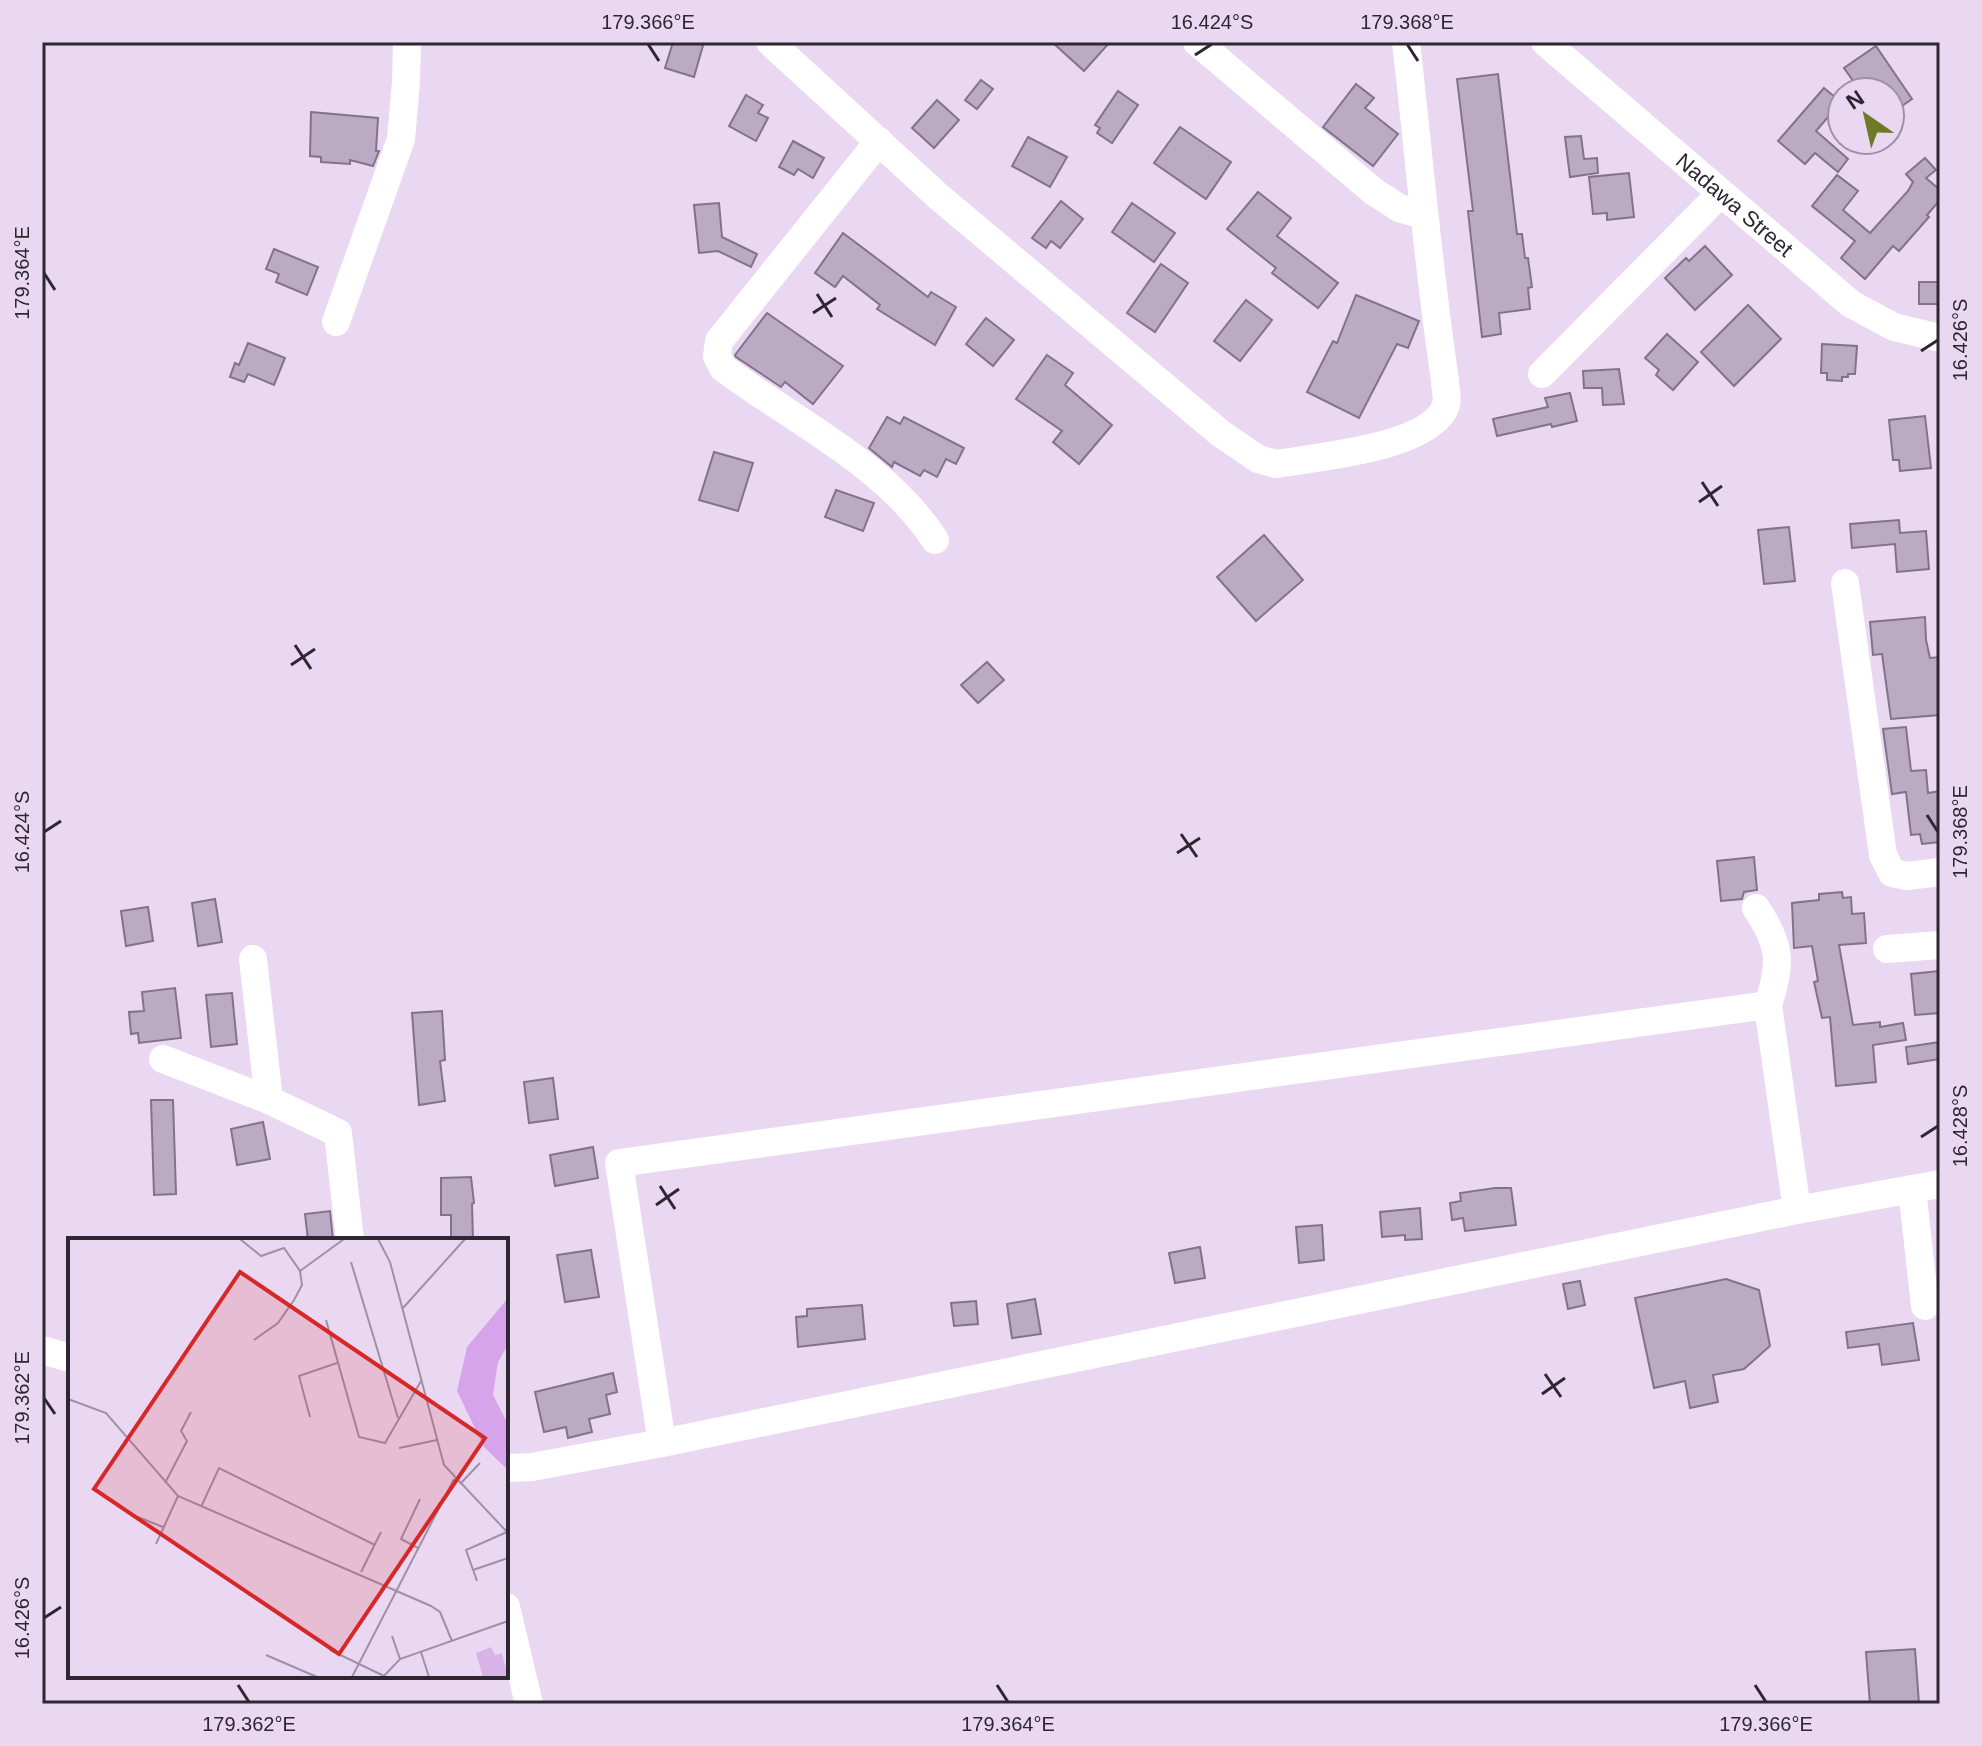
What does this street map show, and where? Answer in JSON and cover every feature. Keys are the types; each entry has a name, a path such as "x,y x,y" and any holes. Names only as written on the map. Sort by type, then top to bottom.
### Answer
{"street":[{"path":"336,322 401,139 407,42"},
{"path":"770,42 939,197 1220,433 1258,459 1276,464 1400,442 1430,428 1446,405 1406,42"},
{"path":"1197,42 1373,191 1399,208 1423,215"},
{"name":"Nadawa Street","path":"1545,42 1851,304 1894,327 1940,338"},
{"path":"879,141 719,341 717,356 723,368 878,477 921,519 935,540"},
{"path":"1542,374 1721,193"},
{"path":"1845,583 1883,855 1892,873 1907,876 1940,872"},
{"path":"1756,908 1772,932 1777,957 1776,981 1768,1005 1797,1210"},
{"path":"1887,949 1940,945"},
{"path":"253,959 269,1100"},
{"path":"662,1443 619,1163 1768,1005"},
{"path":"163,1059 269,1100 338,1133 350,1238"},
{"path":"508,1468 532,1467 662,1443 1797,1210 1926,1187 1925,1306"},
{"path":"42,1350 68,1357"},
{"path":"508,1621 520,1702"}],"building":[{"path":"673,42 704,42 694,77 665,68"},
{"path":"1052,42 1110,42 1084,71"},
{"path":"1876,46 1896,76 1850,76 1844,68"},
{"path":"1498,74 1517,234 1522,234 1532,287 1528,288 1530,309 1499,313 1501,334 1482,337 1468,211 1473,211 1457,79"},
{"path":"981,80 993,89 977,109 965,100"},
{"path":"1356,84 1374,98 1365,108 1398,134 1373,166 1323,127"},
{"path":"1824,88 1826,119 1816,131 1826,140 1826,156 1845,156 1848,159 1838,172 1815,153 1805,164 1778,141"},
{"path":"1118,91 1138,105 1112,143 1097,133 1100,128 1095,125"},
{"path":"746,95 763,105 758,113 768,118 756,141 729,126"},
{"path":"937,100 959,120 934,148 912,128"},
{"path":"311,112 378,118 376,151 379,151 373,166 350,160 350,164 321,162 321,157 310,156"},
{"path":"1180,127 1231,162 1206,199 1154,163"},
{"path":"1581,136 1584,159 1597,158 1598,173 1570,177 1565,137"},
{"path":"1028,137 1067,157 1050,187 1012,166"},
{"path":"793,141 824,158 813,178 798,169 794,175 779,167"},
{"path":"1925,158 1936,170 1926,178 1940,190 1940,200 1899,251 1893,246 1865,279 1841,258 1855,241 1812,206 1837,175 1858,191 1843,210 1870,233 1908,191 1913,182 1906,174"},
{"path":"1629,173 1634,217 1607,220 1607,213 1593,214 1589,177"},
{"path":"1258,192 1291,218 1277,236 1338,283 1318,308 1272,273 1276,268 1227,229"},
{"path":"1061,201 1083,219 1060,248 1051,241 1046,248 1032,238"},
{"path":"719,203 722,237 757,254 751,267 718,251 699,253 694,205"},
{"path":"1132,203 1175,233 1154,262 1112,232"},
{"path":"843,233 928,297 931,292 956,307 935,345 877,309 880,305 843,276 835,287 815,273"},
{"path":"1705,246 1732,275 1695,310 1665,278 1686,258 1689,261"},
{"path":"274,249 318,267 307,295 276,282 279,274 266,269"},
{"path":"1161,264 1188,283 1155,332 1127,313"},
{"path":"1919,282 1940,282 1940,304 1919,304"},
{"path":"1356,295 1419,321 1408,348 1397,344 1359,418 1307,392 1333,341 1337,343"},
{"path":"1246,300 1272,320 1240,361 1214,341"},
{"path":"1748,305 1781,339 1734,386 1701,352"},
{"path":"767,313 843,366 813,404 785,382 781,387 736,357"},
{"path":"986,318 1014,340 993,366 966,344"},
{"path":"1667,334 1698,362 1673,390 1656,375 1659,370 1645,358"},
{"path":"248,343 285,358 274,385 248,374 244,382 230,377"},
{"path":"1822,344 1857,346 1855,374 1842,377 1842,381 1827,380 1827,373 1821,373"},
{"path":"1047,355 1073,373 1065,385 1112,425 1079,464 1053,442 1062,431 1016,399"},
{"path":"1619,369 1624,404 1603,405 1602,388 1584,388 1583,371"},
{"path":"1570,393 1577,421 1497,436 1493,419 1548,407 1545,398"},
{"path":"1925,416 1931,468 1900,471 1899,460 1893,460 1889,420"},
{"path":"887,417 900,424 904,417 964,448 956,464 946,459 937,477 924,470 920,476 894,462 892,467 869,448"},
{"path":"714,452 753,463 738,511 699,500"},
{"path":"836,490 874,503 863,531 825,517"},
{"path":"1899,520 1900,533 1926,531 1929,569 1897,572 1895,544 1852,548 1850,524"},
{"path":"1789,527 1795,581 1764,584 1758,530"},
{"path":"1264,535 1303,580 1256,621 1217,577"},
{"path":"1925,617 1930,658 1940,657 1940,715 1891,719 1882,654 1873,655 1870,622"},
{"path":"987,662 1004,680 978,703 961,685"},
{"path":"1906,727 1911,771 1926,770 1928,793 1940,791 1939,842 1922,844 1920,834 1911,835 1906,792 1892,794 1883,729"},
{"path":"1754,857 1757,890 1744,892 1742,899 1721,901 1717,861"},
{"path":"1842,892 1843,898 1851,897 1852,914 1864,913 1866,943 1839,945 1853,1025 1880,1022 1880,1027 1903,1023 1906,1040 1873,1045 1876,1082 1836,1086 1830,1017 1822,1018 1814,982 1818,981 1812,946 1794,948 1792,903 1819,900 1819,894"},
{"path":"215,899 222,942 198,946 192,903"},
{"path":"148,907 153,941 126,946 121,911"},
{"path":"1938,971 1940,1013 1915,1015 1911,974"},
{"path":"175,988 181,1038 139,1043 138,1033 131,1034 129,1012 144,1011 142,992"},
{"path":"232,993 237,1044 211,1047 206,995"},
{"path":"442,1011 445,1060 440,1061 445,1101 419,1105 412,1013"},
{"path":"1940,1042 1940,1059 1908,1064 1906,1047"},
{"path":"553,1078 558,1119 529,1123 524,1082"},
{"path":"151,1100 173,1100 176,1194 154,1195"},
{"path":"263,1122 270,1159 237,1165 231,1129"},
{"path":"593,1147 598,1178 555,1186 550,1155"},
{"path":"471,1177 473,1238 451,1238 451,1215 441,1215 441,1178"},
{"path":"1511,1188 1516,1225 1465,1231 1463,1218 1452,1220 1450,1203 1461,1201 1460,1193"},
{"path":"1420,1208 1422,1239 1405,1240 1405,1235 1382,1237 1380,1212"},
{"path":"330,1211 333,1238 308,1238 305,1214"},
{"path":"1322,1225 1324,1260 1299,1263 1296,1227"},
{"path":"1200,1247 1205,1278 1175,1283 1169,1253"},
{"path":"591,1250 599,1297 565,1302 557,1255"},
{"path":"1726,1279 1759,1290 1770,1346 1744,1369 1713,1375 1718,1402 1690,1408 1685,1381 1654,1388 1635,1298"},
{"path":"1580,1281 1585,1305 1568,1309 1563,1284"},
{"path":"1035,1299 1041,1334 1012,1338 1007,1304"},
{"path":"976,1301 978,1324 954,1326 951,1303"},
{"path":"862,1305 865,1339 798,1347 796,1317 807,1316 807,1309"},
{"path":"1913,1323 1919,1360 1882,1365 1879,1344 1848,1348 1846,1332"},
{"path":"613,1373 617,1392 606,1395 610,1414 589,1419 592,1432 568,1438 566,1427 544,1432 535,1392"},
{"path":"1915,1649 1919,1704 1870,1704 1866,1652"}]}
